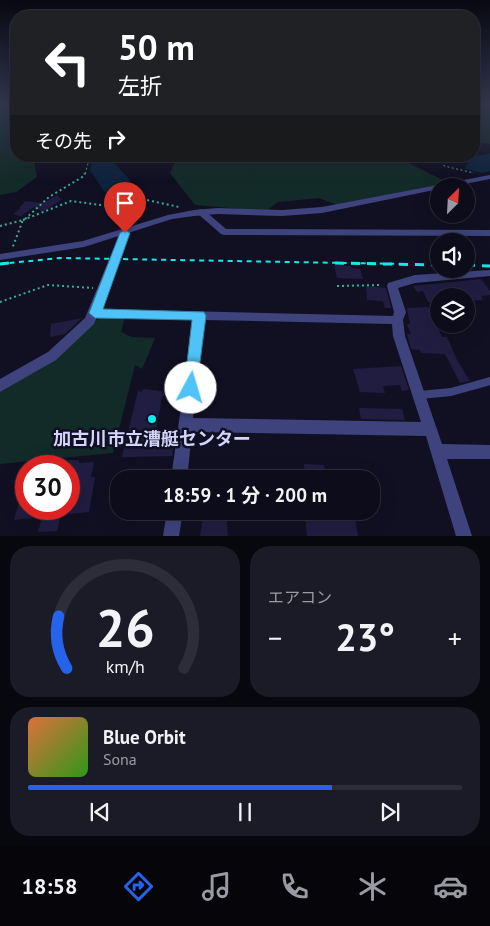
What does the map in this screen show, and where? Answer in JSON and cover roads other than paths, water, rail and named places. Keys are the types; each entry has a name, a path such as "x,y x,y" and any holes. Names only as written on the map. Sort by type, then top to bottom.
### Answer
{"street":[{"path":"475,180 489,177"},
{"path":"4,256 58,250 125,233 171,217 198,212 282,213 322,210 430,189"},
{"path":"198,212 224,232 490,233"},
{"path":"0,386 52,356 90,322 125,233"},
{"path":"464,536 420,395 399,336 398,320 400,312 392,286 415,279 490,272"},
{"path":"95,313 398,320"},
{"path":"180,470 199,316"},
{"path":"187,425 430,429"},
{"path":"437,451 490,452"},
{"path":"171,536 174,520"}],"lane":[{"path":"420,395 451,392 490,381"}],"water":[{"path":"490,153 490,171 482,173 465,169 468,162 480,162 480,155"},
{"path":"92,162 112,162 135,186 106,194 90,170"}],"railway":[{"path":"9,263 0,264 60,258 403,264"},
{"path":"335,263 430,265"},
{"path":"475,265 490,266"}],"place":[{"name":"加古川市立漕艇センター","path":"152,419"}]}
